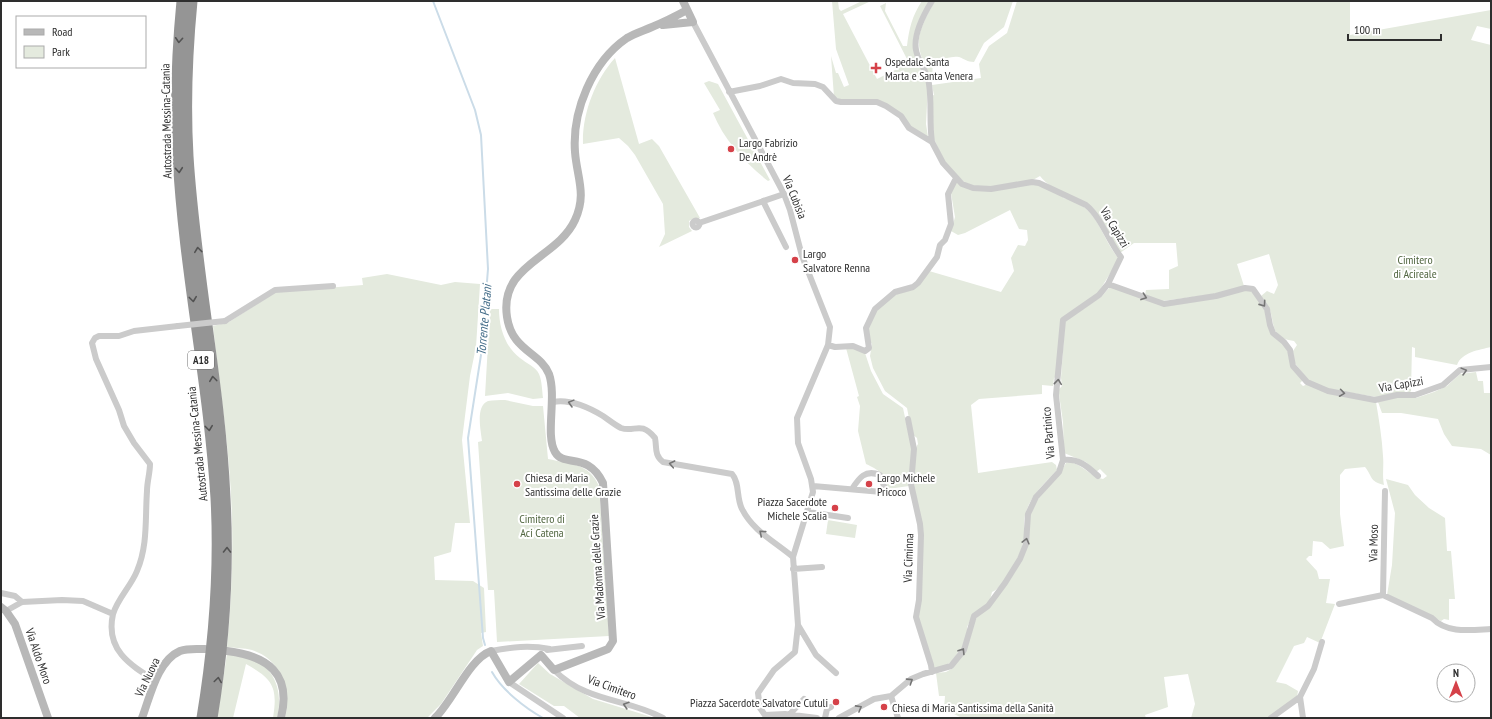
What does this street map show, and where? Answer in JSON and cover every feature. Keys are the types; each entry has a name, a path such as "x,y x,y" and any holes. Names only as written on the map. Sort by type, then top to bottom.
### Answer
{"highway":[{"name":"Autostrada Messina-Catania","path":"182,1 176,90 178,158 212,454 216,521 214,632 202,718"},
{"name":"Autostrada Messina-Catania","path":"192,1 187,70 188,158 222,453 226,520 225,614 221,660 212,718"}],"street":[{"name":"Via Cubisia","path":"683,1 729,92 784,194 790,210 802,256 828,318 830,327 828,344 800,410 797,422 798,443 813,486"},
{"path":"932,1 922,19 918,33 916,50 930,84 930,128 932,142"},
{"name":"Via Madonna delle Grazie","path":"554,670 608,649 614,641 603,483 599,475 592,467 585,463 560,458 556,454 552,443 553,402 549,374 545,367 520,345 511,331 507,316 508,298 511,288 519,274 564,236 578,211 582,192 575,152 575,136 578,114 582,98 604,60 610,52 628,38 687,10"},
{"path":"650,28 693,22"},
{"path":"729,92 760,86 777,79 792,83 815,84 823,87 836,101 860,103 877,102 886,106 901,116 909,128 932,142"},
{"name":"Via Capizzi","path":"932,142 943,163 962,184 973,188 991,189 1032,182 1039,183 1086,205 1093,210 1108,240 1121,258 1108,284 1164,304 1216,296 1245,288 1253,289 1267,309 1273,333 1284,342 1290,350 1293,366 1307,382 1328,391 1375,400 1397,395 1415,395 1443,385 1460,370 1491,367"},
{"path":"828,344 835,347 853,346 865,351 869,348 866,338 866,328 875,309 895,292 913,287 918,283 937,257 940,245 945,240 951,224 948,194 956,178"},
{"path":"699,223 784,194"},
{"path":"763,201 786,247"},
{"name":"Via Partinico","path":"891,696 911,679 951,666 964,650 974,616 988,606 1005,583 1026,544 1028,514 1036,497 1059,472 1063,460 1056,395 1063,320 1099,295 1108,284"},
{"path":"156,681 133,667 124,659 116,647 113,636 112,621 113,614 120,598 136,573 143,556 150,464 134,443 124,426 119,410 96,359 92,343 95,338 99,336 119,336 134,331 225,321 275,290 333,286"},
{"path":"553,402 570,402 582,406 624,428 641,427 647,430 655,438 656,453 658,458 663,462 732,474 736,478 737,495 741,508 751,524 793,557"},
{"name":"Via Ciminna","path":"908,419 914,449 911,484 920,524 921,536 919,600 916,617 932,672"},
{"path":"1063,460 1070,459 1086,464 1098,476"},
{"path":"817,718 790,714 766,716 760,708 758,693 774,670 795,652 798,625 793,557 800,529 808,512 813,496 813,486 882,492 884,486 880,475 866,473 860,477 852,489"},
{"name":"Via Moso","path":"1383,595 1385,491"},
{"path":"808,512 848,518"},
{"path":"793,569 822,567"},
{"path":"1,593 15,596 22,602"},
{"path":"1339,604 1383,595 1432,618 1437,624 1458,630 1491,629"},
{"path":"4,609 22,602 62,600 83,601 113,614"},
{"name":"Via Aldo Moro","path":"4,609 15,624 48,718"},
{"path":"798,625 816,655 836,673"},
{"path":"1271,718 1300,697 1314,669 1322,642"},
{"path":"435,718 451,699 476,660 483,654 510,647 528,646 550,649 582,646"},
{"name":"Via Nuova","path":"142,718 156,681 165,663 180,651 190,649 205,650"},
{"path":"509,682 550,649"},
{"path":"226,651 246,653 259,658 272,669 282,687 284,700 281,718"},
{"path":"491,651 509,682 563,718"},
{"name":"Via Cimitero","path":"541,655 561,677 590,694 663,718"},
{"path":"839,718 874,699 891,696 898,718"},
{"path":"1300,697 1303,718"},
{"path":"790,714 804,699"},
{"path":"825,718 827,709 832,707"}],"green space":[{"path":"832,1 838,1 839,9 841,11 862,1 871,1 843,14 877,79 909,63 880,6 886,3 885,11 903,46 907,46 913,17 922,1 930,1 914,43 928,85 926,124 928,137 911,127 886,104 841,100 834,97 831,56 836,73 838,73 844,87 849,85 836,49"},
{"path":"935,1 1013,1 1004,27 984,43 974,62 970,62 959,57 939,59 933,58 932,81 922,58 919,41 923,24"},
{"name":"Cimitero di Acireale","path":"1017,1 1350,1 1350,35 1491,10 1491,29 1477,26 1471,40 1491,45 1491,347 1467,354 1459,361 1457,365 1415,357 1415,348 1412,347 1411,391 1408,394 1376,397 1328,389 1309,381 1294,362 1293,351 1297,345 1294,341 1281,337 1275,330 1270,310 1261,296 1267,291 1274,294 1278,285 1269,254 1237,264 1244,286 1215,294 1162,301 1145,295 1146,290 1169,289 1169,270 1178,266 1176,243 1134,243 1120,253 1094,209 1045,182 1040,176 1033,180 991,188 974,186 964,182 946,164 934,139 931,96 934,95 932,85 981,78 979,64 989,46 1007,33"},
{"path":"615,58 639,144 652,139 659,146 700,218 694,218 689,221 689,227 692,231 659,247 665,234 663,204 635,155 619,138 583,144 583,133 587,109 591,98 601,76"},
{"path":"709,81 718,84 770,180 768,181 751,167 729,142 713,113 720,110 704,83"},
{"path":"956,182 972,189 1035,184 1063,195 1063,198 1075,201 1091,214 1119,259 1098,293 1061,320 1057,376 1054,378 1053,386 1042,385 1042,394 979,399 971,405 978,473 1052,462 1056,465 1057,470 1039,490 1028,506 1024,520 1023,543 1019,556 1011,571 997,589 992,592 990,600 985,607 972,617 967,627 968,633 961,650 959,650 955,658 950,663 934,669 918,621 921,549 913,488 915,449 918,444 917,438 912,434 907,408 885,391 873,368 870,356 872,344 868,331 873,317 888,300 911,287 929,271 1001,292 1014,271 1011,258 1018,245 1025,246 1028,240 1027,230 1019,229 1010,210 965,233 958,235 951,231 955,217 951,193"},
{"path":"387,274 441,285 455,282 480,284 476,347 470,376 462,440 470,523 455,523 451,552 434,557 435,580 473,581 484,588 486,632 481,633 483,646 477,650 441,704 427,718 285,718 287,697 282,677 277,668 262,654 243,648 227,647 232,569 230,473 213,326 229,322 276,292 363,285 362,278"},
{"path":"1110,287 1162,305 1250,289 1267,312 1268,326 1283,343 1303,380 1300,383 1303,386 1308,384 1376,402 1382,442 1384,485 1376,482 1365,467 1345,469 1340,475 1340,514 1344,546 1330,549 1322,542 1313,541 1312,556 1309,556 1306,559 1317,571 1319,579 1330,579 1326,603 1335,604 1320,643 1307,637 1304,643 1294,646 1276,682 1286,684 1298,691 1297,697 1268,718 1191,718 1195,704 1188,674 1164,677 1168,707 1145,715 1146,718 962,718 944,709 945,696 939,696 936,673 946,672 953,668 977,617 987,609 1028,545 1030,516 1037,500 1059,475 1066,463 1074,463 1098,478 1103,479 1107,476 1100,469 1096,472 1086,462 1064,453 1063,422 1059,389 1062,386 1061,378 1065,321 1101,297"},
{"path":"490,309 499,309 500,323 510,348 538,372 541,380 543,398 533,399 508,393 485,396"},
{"path":"846,348 851,348 865,353 871,371 883,394 903,408 912,450 909,486 888,489 881,473 866,464 858,431 860,406 857,397 859,396"},
{"path":"1476,372 1478,381 1483,381 1484,393 1491,393 1491,455 1481,449 1452,446 1444,434 1438,419 1401,413 1382,413 1378,402 1397,397 1416,398 1447,386 1460,374"},
{"name":"Cimitero di Aci Catena","path":"505,400 533,406 543,406 548,459 571,464 584,469 595,478 599,486 609,636 497,642 494,590 488,590 478,442 482,441 480,425 481,408 488,401"},
{"path":"1386,479 1408,485 1415,495 1429,508 1445,518 1447,551 1451,551 1455,599 1449,599 1449,620 1444,619 1441,621 1387,595 1392,565 1395,513"},
{"path":"828,520 857,525 855,538 826,534"},
{"path":"227,654 245,656 255,660 270,672 278,689 279,708 277,718 273,718 275,699 272,685 262,674 246,664 233,718 217,718"},
{"path":"538,663 550,674 593,699 655,718 580,718 564,706 554,706 519,684"}],"waterway":[{"name":"Torrente Platani","path":"433,1 475,110 481,135 488,269 481,355 468,438 483,638 485,645"},
{"name":"Torrente Platani","path":"492,672 496,679 514,698 543,718"}],"place":[{"name":"Ospedale Santa Marta e Santa Venera","path":"876,68"},
{"name":"Largo Fabrizio De Andrè","path":"731,149"},
{"name":"Largo Salvatore Renna","path":"795,260"},
{"name":"Chiesa di Maria Santissima delle Grazie","path":"517,484"},
{"name":"Largo Michele Pricoco","path":"869,484"},
{"name":"Piazza Sacerdote Michele Scalia","path":"835,508"},
{"name":"Piazza Sacerdote Salvatore Cutuli","path":"836,702"},
{"name":"Chiesa di Maria Santissima della Sanità","path":"884,707"}]}
